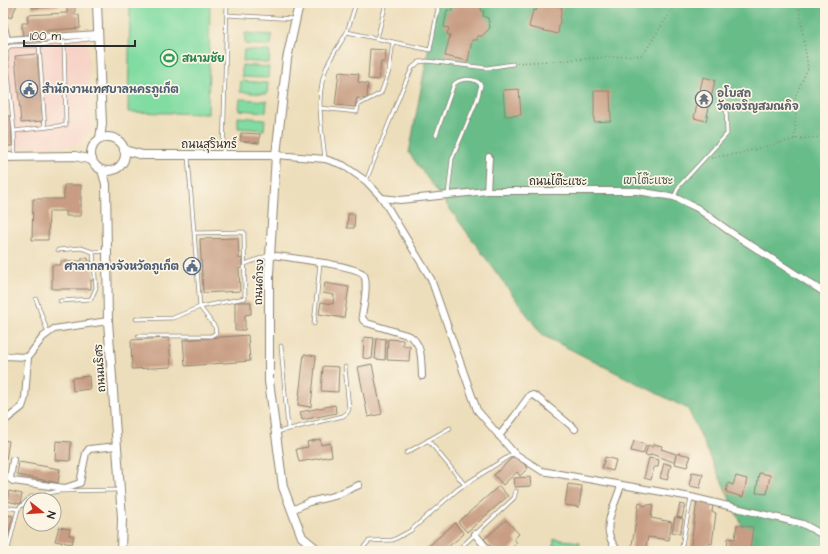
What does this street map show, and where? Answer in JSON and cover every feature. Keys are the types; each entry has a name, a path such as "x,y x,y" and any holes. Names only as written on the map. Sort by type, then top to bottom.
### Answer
{"street":[{"path":"97,3 102,124 100,139"},
{"name":"ถนนดำรง","path":"301,3 287,59 276,155 269,274 268,381 282,487 302,537 319,551"},
{"path":"3,22 7,40 3,47"},
{"path":"7,40 98,36"},
{"path":"102,124 110,137 119,141 124,150 124,160 121,164 112,170 102,170 94,164 92,160 92,150 96,142 100,139 110,137"},
{"path":"75,156 92,150"},
{"name":"ถนนสุรินทร์","path":"124,150 143,154 276,155"},
{"name":"ถนนสุรินทร์","path":"124,160 143,154"},
{"path":"276,155 325,159 343,165 366,181 382,198 431,279 477,410 514,453 542,471 691,497 803,524 825,536"},
{"path":"3,157 75,156 92,160"},
{"path":"487,191 488,157"},
{"name":"ถนนนริศร","path":"102,170 106,184 108,321 122,518 121,551"},
{"name":"ถนนนริศร","path":"106,184 112,170"},
{"name":"ถนนโต๊ะแซะ","path":"382,198 400,200 487,191 637,191 674,197 697,208 729,231 825,294"},
{"path":"271,255 337,265 361,272 365,276 366,282 362,315 363,320 367,323 410,336 415,340 418,344 421,355 422,376"},
{"path":"3,422 22,407 25,398 28,357 43,336 54,329 108,321"},
{"path":"3,356 28,357"},
{"path":"499,436 530,395 538,398 575,429"},
{"path":"13,460 10,480 64,488 80,484 86,453 88,450 117,446"},
{"path":"292,510 309,502 334,496 359,485"},
{"path":"618,551 610,539 608,526 621,485"},
{"path":"474,534 489,551"}],"lane":[{"path":"222,155 227,3"},
{"path":"325,159 320,108 322,86 327,65 347,32 356,3"},
{"path":"377,39 386,3"},
{"path":"347,32 430,50 439,3"},
{"path":"226,15 296,19"},
{"path":"15,157 14,131 6,54 7,49 10,46 64,43 98,36"},
{"path":"320,108 357,112 358,105 381,92 389,71 393,42"},
{"path":"14,131 66,125 64,43"},
{"path":"39,45 45,128"},
{"path":"366,181 402,90 412,68 419,62 427,61 487,68 513,64"},
{"path":"436,135 454,84 458,80 472,79 478,81 481,85 477,100 452,159 448,195"},
{"path":"674,197 679,186 727,134 726,105"},
{"path":"138,336 211,336 216,333 215,327 200,307 188,155"},
{"path":"136,319 173,318 200,307 245,298 244,232 194,233"},
{"path":"58,250 82,248 93,252 107,251"},
{"path":"60,301 91,299 96,288 93,252"},
{"path":"245,264 271,255"},
{"path":"314,324 320,263"},
{"path":"96,288 108,287"},
{"path":"36,298 48,333"},
{"path":"281,346 288,429"},
{"path":"275,432 343,416 347,413 349,409 345,368"},
{"path":"406,453 450,428"},
{"path":"428,440 465,485"},
{"path":"360,551 369,541 393,540 410,531 458,489 514,453"},
{"path":"8,549 18,509 31,497 59,491 120,490"},
{"path":"457,551 514,498 516,491"},
{"path":"681,551 691,497"},
{"path":"3,507 18,509"}],"path":[{"path":"513,64 643,55 676,3"},
{"path":"795,139 796,95 808,68 798,8 800,3"},
{"path":"703,160 741,153 795,139 822,137 825,134"}],"shaded area":[{"path":"87,36 91,131 75,146 13,147 5,59 8,45 21,41"}],"green space":[{"name":"สนามชัย","path":"130,3 210,3 208,114 128,112"},
{"name":"เขาโต๊ะแซะ","path":"437,3 825,3 825,551 754,551 688,409 542,335 409,153"},
{"path":"245,33 272,35 271,46 245,44"},
{"path":"244,50 270,51 269,63 243,61"},
{"path":"242,65 269,67 268,78 242,77"},
{"path":"241,81 268,83 267,94 240,92"},
{"path":"240,99 267,101 266,112 239,110"},
{"path":"238,117 265,119 264,130 238,128"},
{"path":"554,539 580,542 579,551 553,551"}],"building":[{"path":"5,3 17,5 11,18 3,14 3,7"},
{"path":"32,3 59,3 59,6 32,8"},
{"path":"61,3 79,3 79,4 62,5"},
{"path":"458,3 482,3 481,11 484,11 483,16 488,18 490,28 482,36 477,36 477,40 472,40 468,61 445,56 450,35 447,34 449,28 444,27 447,10 452,11 452,6 457,6"},
{"path":"538,3 562,7 558,34 529,27 533,10 536,11"},
{"path":"75,6 75,15 79,15 80,28 40,31 40,37 23,38 22,23 28,23 27,15 67,13 67,7"},
{"path":"370,49 386,50 385,62 381,62 379,80 368,79"},
{"name":"สำนักงานเทศบาลนครภูเก็ต","path":"37,54 43,121 21,123 15,56"},
{"path":"339,72 359,74 358,82 368,84 367,99 357,98 355,107 335,105"},
{"name":"อุโบสถ วัดเจริญสมณกิจ","path":"703,77 715,80 706,121 694,118"},
{"path":"519,89 521,115 505,116 503,90"},
{"path":"594,91 610,91 611,121 594,122"},
{"path":"3,116 11,116 12,146 3,146"},
{"path":"241,133 260,134 259,143 240,141"},
{"path":"64,185 81,185 81,216 66,216 66,211 49,211 48,240 32,240 33,199 64,199"},
{"path":"348,214 355,214 354,228 347,228"},
{"path":"238,238 239,259 242,258 242,268 239,268 240,291 203,293 200,239"},
{"path":"82,258 88,258 88,261 91,261 91,266 94,266 94,280 91,280 91,289 52,289 52,265 61,265 61,261 82,261"},
{"path":"325,283 349,287 344,318 319,314 321,302 333,304 334,295 323,293"},
{"path":"235,302 251,302 251,314 245,315 245,330 235,330"},
{"path":"248,335 250,361 185,366 183,340"},
{"path":"364,337 374,338 372,359 363,358"},
{"path":"169,338 171,367 132,369 131,340"},
{"path":"377,338 386,339 385,360 375,359"},
{"path":"388,339 403,340 403,346 410,346 409,361 387,360"},
{"path":"304,354 316,356 311,407 298,405"},
{"path":"372,364 382,414 368,417 358,367"},
{"path":"323,366 339,367 338,392 321,391"},
{"path":"89,376 90,389 73,391 72,378"},
{"path":"335,405 336,413 302,420 300,412"},
{"path":"320,439 321,445 330,443 332,456 299,462 296,449 308,447 307,442"},
{"path":"3,440 9,441 6,460 3,460"},
{"path":"56,441 71,442 70,461 55,460"},
{"path":"634,441 646,445 643,454 631,451"},
{"path":"654,444 662,446 661,449 676,454 674,462 651,454 650,456 645,455 648,445 653,447"},
{"path":"678,453 691,456 687,467 675,464"},
{"path":"515,455 528,468 520,476 517,472 503,485 494,475"},
{"path":"605,457 616,460 613,471 602,468"},
{"path":"649,458 659,460 658,467 654,467 651,480 644,478"},
{"path":"19,462 60,469 58,483 17,475"},
{"path":"664,463 671,465 667,480 660,478"},
{"path":"692,472 703,474 700,488 689,486"},
{"path":"759,473 770,475 767,494 756,493"},
{"path":"736,476 747,479 743,497 726,492 728,483 733,485"},
{"path":"530,477 531,486 515,487 514,478"},
{"path":"568,484 582,486 579,507 565,505"},
{"path":"499,486 508,496 467,532 458,522"},
{"path":"9,491 22,494 20,504 7,501"},
{"path":"697,501 713,504 712,512 716,513 712,544 708,543 707,551 690,551"},
{"path":"639,502 644,506 653,504 651,518 672,522 669,540 648,537 645,551 631,551"},
{"path":"680,504 685,505 682,518 677,517"},
{"path":"3,514 13,516 4,551 3,551"},
{"path":"675,517 683,519 680,534 672,532"},
{"path":"506,520 519,534 514,539 517,543 509,551 495,551 484,539"},
{"path":"455,523 464,534 443,551 423,551"},
{"path":"737,525 753,527 750,551 727,548 728,538 735,539"},
{"path":"62,528 70,529 69,535 74,536 72,544 55,541 58,532 62,532"}],"place":[{"name":"สนามชัย","path":"169,58"},
{"name":"สำนักงานเทศบาลนครภูเก็ต","path":"29,89"},
{"name":"อุโบสถ วัดเจริญสมณกิจ","path":"704,99"},
{"name":"ศาลากลางจังหวัดภูเก็ต","path":"192,266"}]}
